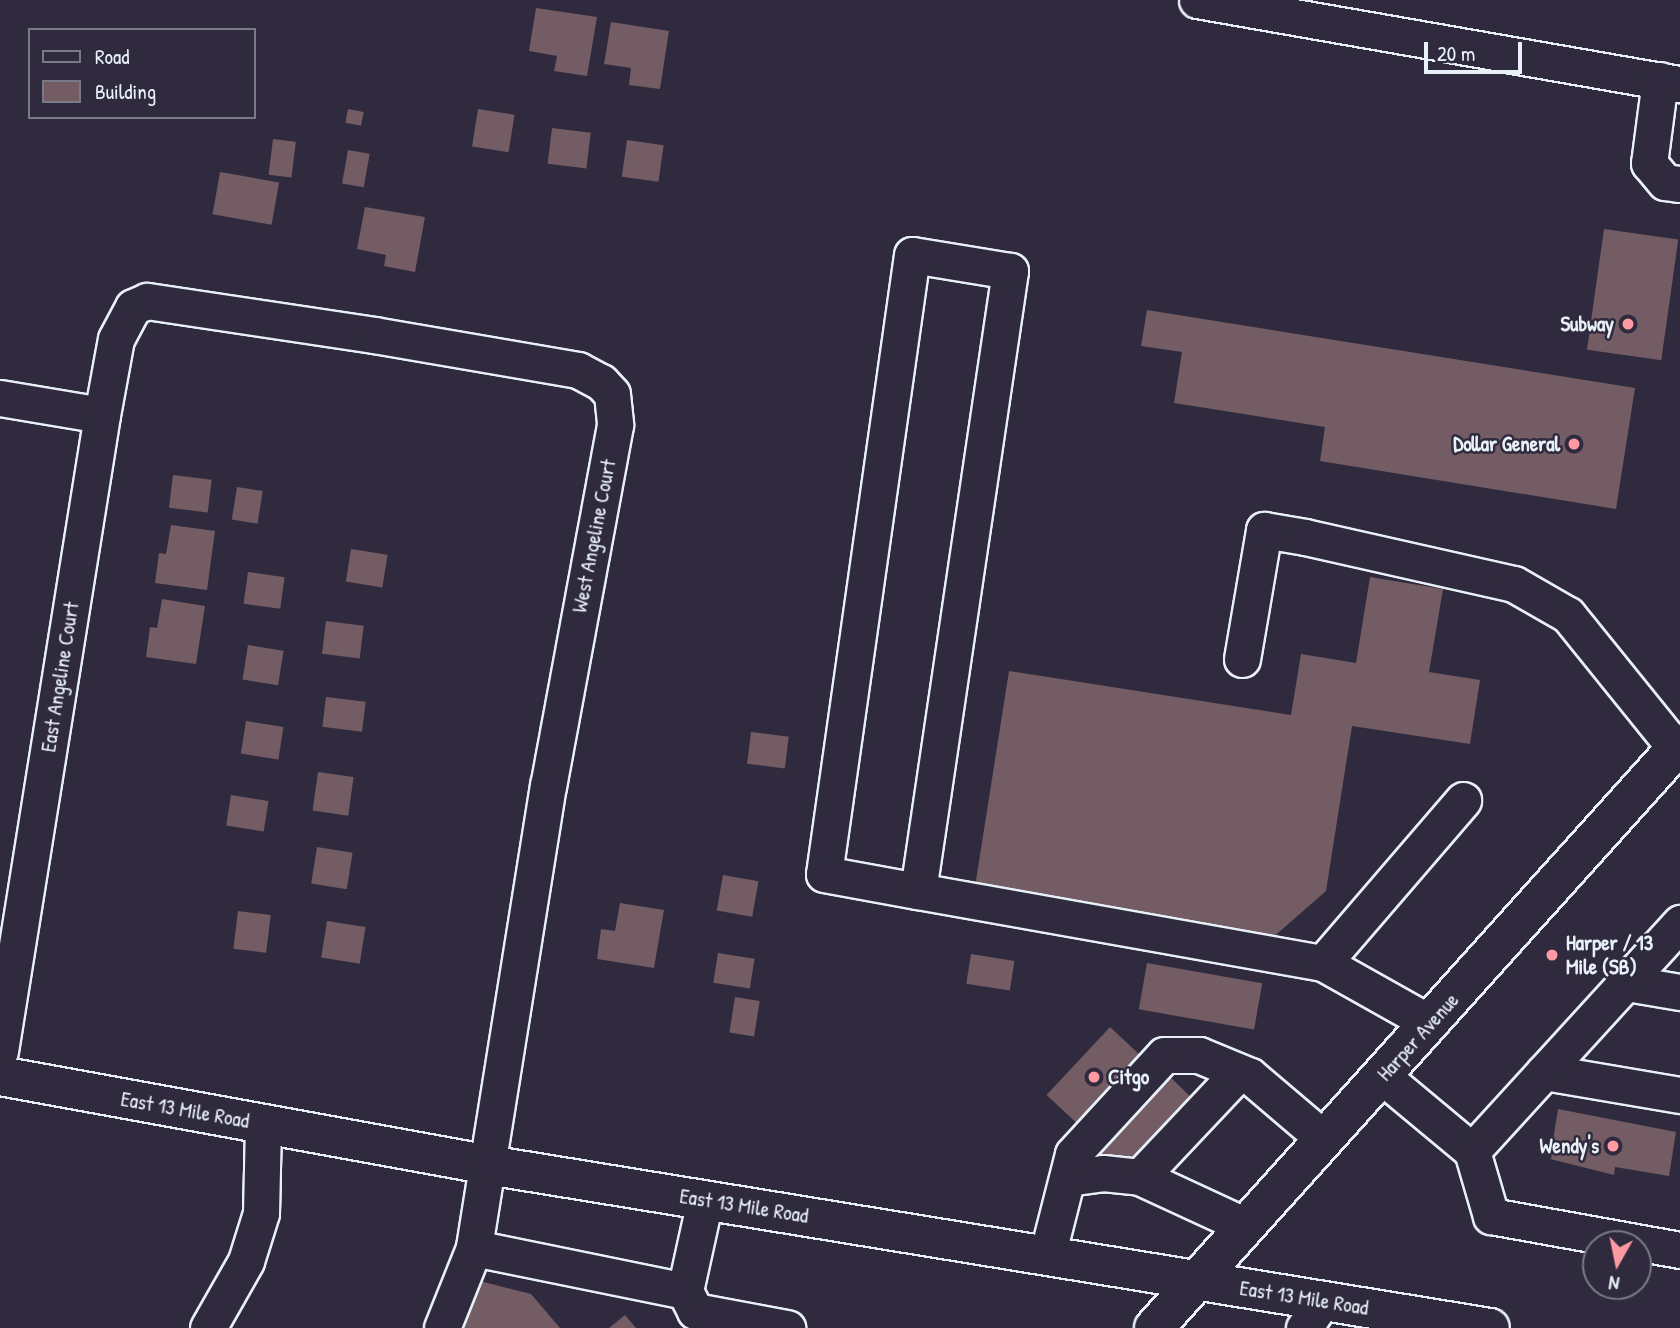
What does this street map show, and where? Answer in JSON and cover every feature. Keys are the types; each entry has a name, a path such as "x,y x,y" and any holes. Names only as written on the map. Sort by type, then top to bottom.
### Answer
{"main road":[{"name":"Harper Avenue","path":"1154,1328 1678,747"},
{"name":"East 13 Mile Road","path":"0,1076 488,1165 1196,1282 1313,1314 1490,1328"}],"street":[{"path":"1197,0 1670,82 1649,163 1665,182 1680,184"},
{"path":"918,891 1010,271 912,255 824,874 918,891 1323,963 1430,1023"},
{"name":"West Angeline Court","path":"133,307 147,301 578,370 601,382 611,394 615,425 548,785 474,1248 442,1328"},
{"name":"East Angeline Court","path":"0,1051 102,415 116,339 133,307"},
{"path":"0,398 102,415"},
{"path":"1242,659 1264,530 1305,537 1514,584 1568,615 1678,747"},
{"path":"1323,963 1463,800"},
{"path":"1472,1151 1680,923"},
{"path":"1626,983 1680,992"},
{"path":"1047,1256 1073,1154 1164,1055 1199,1055 1239,1072 1324,1139"},
{"path":"1140,1177 1239,1072"},
{"path":"1544,1072 1680,1095"},
{"path":"1382,1076 1472,1151 1491,1216 1680,1250"},
{"path":"208,1328 246,1261 261,1213 264,1125"},
{"path":"1068,1178 1103,1173 1140,1177 1246,1226"},
{"path":"705,1200 685,1291 695,1311 787,1328"},
{"path":"474,1248 685,1291"}],"building":[{"path":"536,8 597,17 587,76 554,71 557,56 529,51"},
{"path":"611,22 669,31 660,89 629,85 631,68 604,64"},
{"path":"348,109 364,112 361,126 345,123"},
{"path":"478,109 515,115 509,152 472,147"},
{"path":"552,128 591,133 586,168 548,164"},
{"path":"273,139 296,142 291,178 269,175"},
{"path":"627,140 664,145 658,182 622,177"},
{"path":"348,150 370,154 364,187 342,183"},
{"path":"220,172 279,182 272,225 213,214"},
{"path":"365,207 425,217 415,272 384,266 386,255 357,249"},
{"path":"1604,229 1678,239 1661,360 1587,350"},
{"path":"1147,310 1635,388 1616,509 1320,461 1325,427 1174,403 1182,352 1141,346"},
{"path":"173,475 212,480 208,513 169,508"},
{"path":"237,487 263,491 258,524 232,520"},
{"path":"171,525 215,531 207,590 155,583 159,553 166,554"},
{"path":"351,549 388,555 382,587 346,582"},
{"path":"248,572 285,577 280,609 244,604"},
{"path":"1370,577 1443,589 1429,672 1480,680 1470,744 1352,726 1326,891 1270,940 974,893 1009,671 1291,715 1301,654 1356,663"},
{"path":"162,599 205,606 196,664 146,657 150,627 157,628"},
{"path":"326,621 364,626 360,658 322,654"},
{"path":"248,645 284,651 278,685 243,680"},
{"path":"326,697 366,702 362,732 322,727"},
{"path":"246,721 284,727 278,760 241,754"},
{"path":"751,732 789,737 785,768 747,764"},
{"path":"318,772 354,777 348,816 313,811"},
{"path":"231,795 269,801 264,832 226,826"},
{"path":"317,847 353,853 347,889 311,884"},
{"path":"723,875 758,881 752,917 717,910"},
{"path":"620,903 664,910 654,968 597,959 601,929 615,931"},
{"path":"238,911 271,915 266,953 233,949"},
{"path":"327,921 366,927 360,964 321,958"},
{"path":"718,953 755,959 750,988 713,983"},
{"path":"971,954 1014,961 1010,991 966,984"},
{"path":"1147,963 1262,983 1254,1030 1139,1009"},
{"path":"735,997 760,1001 754,1036 729,1033"},
{"path":"1110,1027 1140,1055 1077,1123 1047,1095"},
{"path":"1166,1073 1192,1098 1120,1172 1094,1147"},
{"name":"Wendy's","path":"1558,1109 1676,1132 1669,1176 1615,1167 1614,1175 1550,1159"},
{"path":"468,1278 531,1294 560,1328 454,1328"},
{"path":"625,1315 636,1328 609,1328"}],"place":[{"name":"Subway","path":"1628,324"},
{"name":"Dollar General","path":"1574,444"},
{"name":"Harper / 13 Mile (SB)","path":"1552,955"},
{"name":"Citgo","path":"1094,1077"},
{"name":"Wendy's","path":"1613,1146"}]}
